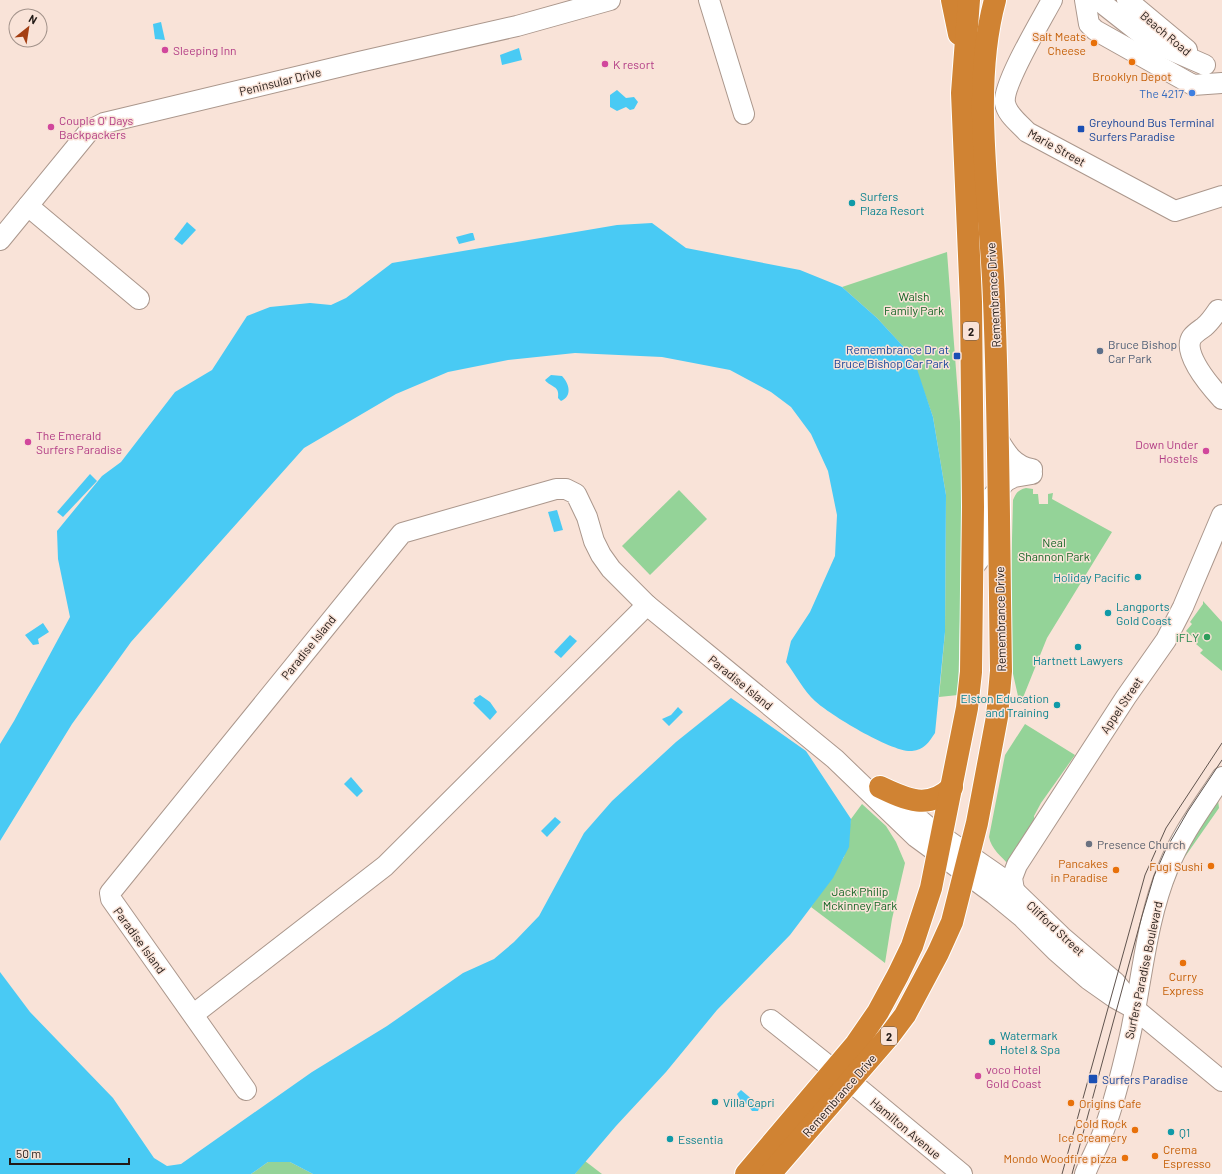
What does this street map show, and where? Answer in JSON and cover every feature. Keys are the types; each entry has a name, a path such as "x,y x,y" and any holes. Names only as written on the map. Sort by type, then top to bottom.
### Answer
{"highway":[{"path":"952,0 963,57"},
{"name":"Remembrance Drive","path":"770,1174 843,1076 898,975 912,946 931,888 967,708 971,672 971,302 962,93 963,57 969,0"},
{"name":"Remembrance Drive","path":"746,1174 843,1076 890,1035 905,1015 923,983 952,922 977,823 996,717 1001,671 998,439 994,298 984,152 985,74 992,12 995,0"},
{"path":"880,787 900,797 920,801 938,799 952,787"}],"street":[{"name":"Peninsular Drive","path":"0,240 90,130 104,123 517,26 610,0"},
{"path":"709,0 744,114"},
{"path":"1005,102 1008,86 1052,0"},
{"name":"Beach Road","path":"1127,0 1205,65 1222,76"},
{"path":"1094,1 1089,24 1095,30 1193,85 1222,83"},
{"name":"Beach Road","path":"1094,1 1150,41 1205,65"},
{"name":"Marie Street","path":"985,74 1005,102 1009,113 1027,132 1175,211 1220,202"},
{"path":"28,206 139,299"},
{"path":"1218,310 1210,321 1191,338 1189,348 1206,379 1222,399"},
{"path":"972,569 985,552 983,509 999,499 1014,477 1032,476 1024,468 1008,457 998,439"},
{"name":"Paradise Island","path":"246,1090 194,1014 111,899 110,893 402,533 548,490 566,489 576,494 580,500 601,555 611,569 647,605 835,759 910,833 940,846"},
{"name":"Appel Street","path":"1014,890 1012,878 1017,865 1174,626 1222,515"},
{"path":"194,1014 384,866 647,605"},
{"name":"Paradise Island","path":"835,759 861,773 880,787 940,846"},
{"name":"Surfers Paradise Boulevard","path":"1085,1174 1108,1120 1126,1051 1153,913 1160,888 1181,840 1219,785"},
{"path":"940,846 967,864"},
{"name":"Clifford Street","path":"967,864 994,872 1061,936 1115,982 1122,989 1135,1009"},
{"name":"Clifford Street","path":"967,864 994,894 1022,917 1056,951 1088,979 1114,998 1135,1009 1222,1081"},
{"name":"Hamilton Avenue","path":"771,1020 843,1076 962,1174"}],"green space":[{"name":"Walsh Family Park","path":"947,252 964,474 958,695 939,697 945,632 946,495 933,417 911,355 877,318 842,287"},
{"name":"Neal Shannon Park","path":"1026,488 1033,489 1033,494 1038,494 1039,504 1048,504 1048,494 1053,493 1052,499 1112,532 1047,638 1020,705 1009,656 1013,500 1018,492"},
{"path":"679,490 707,519 650,575 622,546"},
{"name":"iFLY","path":"1203,601 1222,622 1222,671 1200,653 1203,650 1196,644 1198,642 1186,631 1192,624 1190,622 1203,604"},
{"path":"1025,724 1075,755 1041,803 1034,816 1035,824 1010,866 994,849 989,837 1005,755"},
{"path":"1218,800 1219,808 1182,861 1169,895 1172,870"},
{"name":"Jack Philip Mckinney Park","path":"862,804 886,826 896,842 905,863 892,919 885,963 811,907 844,857 851,819"},
{"path":"585,1161 602,1174 575,1174"},
{"path":"268,1162 290,1162 313,1174 251,1174"}],"water":[{"path":"161,22 165,40 155,39 153,24"},
{"path":"519,48 522,60 502,65 500,55"},
{"path":"617,90 626,98 634,97 638,102 634,109 630,110 626,107 617,111 610,107 610,95"},
{"path":"187,222 196,230 182,245 174,239"},
{"path":"652,223 686,248 800,270 842,287 877,318 913,357 933,417 946,495 945,632 935,733 926,745 920,749 912,751 903,750 877,740 847,724 811,697 786,662 791,641 810,612 835,556 837,515 828,471 811,434 791,407 771,392 730,370 662,357 575,353 508,360 448,372 396,394 304,448 131,642 72,724 0,841 0,744 70,617 58,559 57,531 102,476 121,462 175,392 212,370 247,316 270,307 310,303 331,305 346,298 392,263 617,225"},
{"path":"473,233 475,240 459,244 456,237"},
{"path":"551,375 562,376 568,386 569,389 567,396 561,401 558,398 558,391 545,380"},
{"path":"90,474 97,481 63,517 57,512"},
{"path":"557,510 563,530 554,532 548,512"},
{"path":"43,623 49,632 38,639 39,644 33,645 25,635"},
{"path":"570,635 577,641 561,658 554,652"},
{"path":"480,695 490,702 497,712 490,720 473,703 475,701 474,699"},
{"path":"731,698 806,751 851,819 849,847 833,878 790,935 717,1010 666,1072 616,1126 575,1174 313,1174 290,1162 268,1162 251,1174 0,1174 0,972 30,1012 113,1098 154,1158 167,1166 181,1164 312,1072 387,1026 463,973 494,959 514,942 539,916 584,833 612,801 676,742"},
{"path":"678,707 683,712 669,726 662,719 671,715"},
{"path":"351,777 363,791 357,797 344,784"},
{"path":"555,817 561,822 547,837 541,831"},
{"path":"741,1090 760,1106 758,1111 752,1111 747,1104 741,1102 737,1094"}],"tram line":[{"path":"1062,1174 1145,875 1166,828 1222,743"},
{"path":"1072,1174 1154,876 1166,849 1188,811 1222,760"}],"place":[{"name":"Salt Meats Cheese","path":"1094,43"},
{"name":"Sleeping Inn","path":"165,50"},
{"name":"Brooklyn Depot","path":"1132,62"},
{"name":"K resort","path":"605,64"},
{"name":"The 4217","path":"1192,93"},
{"name":"Couple O' Days Backpackers","path":"51,127"},
{"name":"Greyhound Bus Terminal Surfers Paradise","path":"1081,129"},
{"name":"Surfers Plaza Resort","path":"852,203"},
{"name":"Bruce Bishop Car Park","path":"1100,351"},
{"name":"Remembrance Dr at Bruce Bishop Car Park","path":"957,356"},
{"name":"The Emerald Surfers Paradise","path":"28,442"},
{"name":"Down Under Hostels","path":"1206,451"},
{"name":"Holiday Pacific","path":"1138,577"},
{"name":"Langports Gold Coast","path":"1108,613"},
{"name":"iFLY","path":"1207,637"},
{"name":"Hartnett Lawyers","path":"1078,647"},
{"name":"Elston Education and Training","path":"1057,705"},
{"name":"Presence Church","path":"1089,844"},
{"name":"Fugi Sushi","path":"1211,866"},
{"name":"Pancakes in Paradise","path":"1116,870"},
{"name":"Curry Express","path":"1183,963"},
{"name":"Watermark Hotel & Spa","path":"992,1042"},
{"name":"voco Hotel Gold Coast","path":"978,1076"},
{"name":"Surfers Paradise","path":"1093,1079"},
{"name":"Villa Capri","path":"715,1102"},
{"name":"Origins Cafe","path":"1071,1103"},
{"name":"Cold Rock Ice Creamery","path":"1135,1130"},
{"name":"Q1","path":"1171,1132"},
{"name":"Essentia","path":"670,1139"},
{"name":"Crema Espresso","path":"1155,1156"},
{"name":"Mondo Woodfire pizza","path":"1125,1158"}]}
